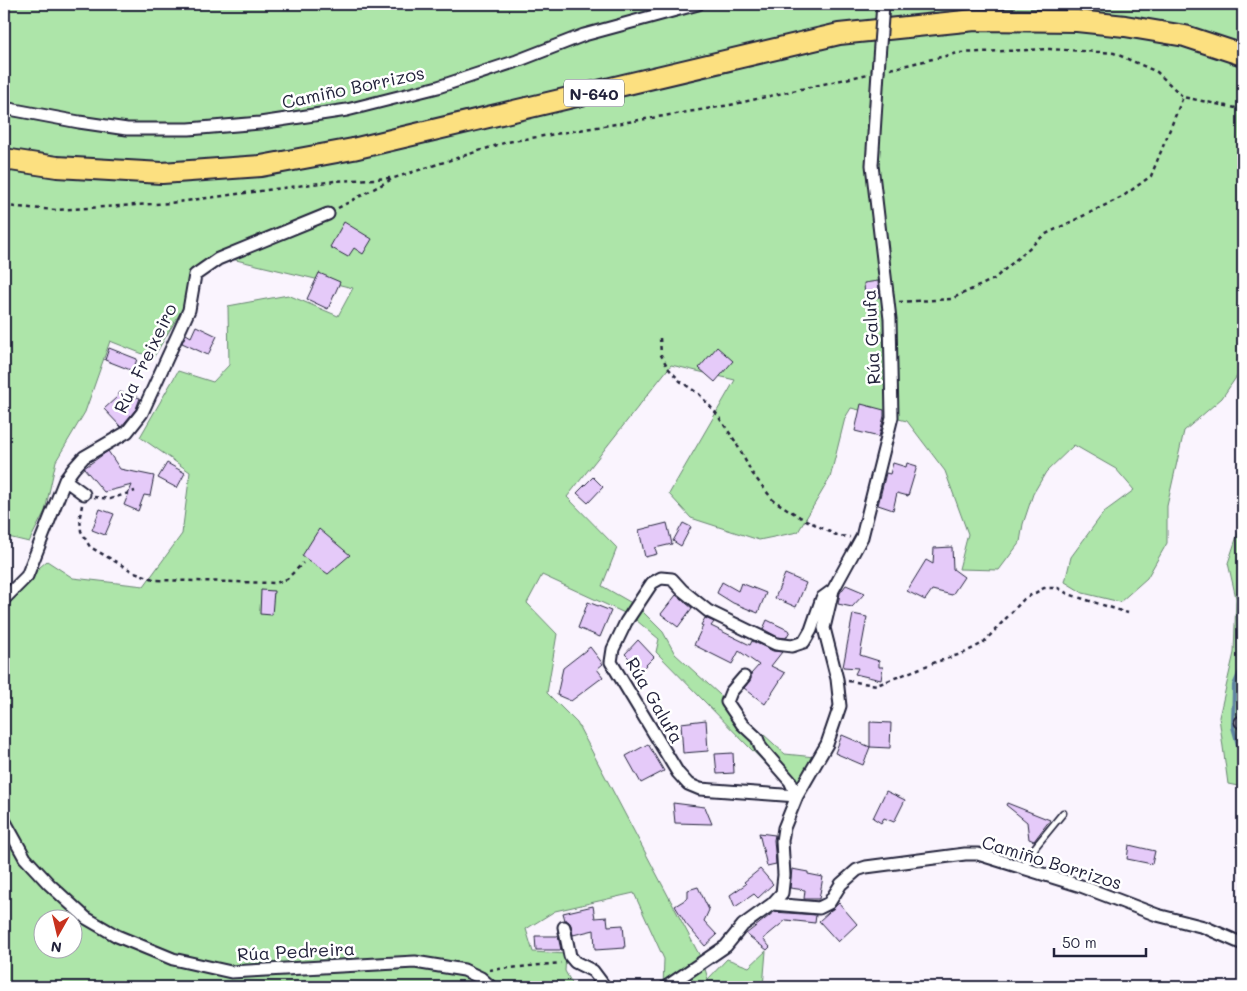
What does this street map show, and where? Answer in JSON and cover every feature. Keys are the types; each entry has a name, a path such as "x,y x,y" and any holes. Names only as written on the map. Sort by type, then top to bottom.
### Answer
{"highway":[{"name":"N-640","path":"4,159 57,167 162,173 261,166 353,149 839,34 975,20 1077,21 1125,26 1185,36 1243,55"}],"street":[{"name":"Camiño Borrizos","path":"4,108 127,129 189,129 280,120 347,110 438,87 517,61 584,35 698,4"},
{"name":"Rúa Galufa","path":"666,987 726,946 742,924 772,904 782,893 784,875 782,841 784,828 797,796 827,744 840,706 837,680 824,628 833,590 862,537 892,417 888,303 872,165 883,4"},
{"name":"Rúa Freixeiro","path":"4,599 27,576 65,480 84,457 127,432 142,413 189,310 195,275 218,259 328,214"},
{"path":"65,480 84,494"},
{"name":"Rúa Galufa","path":"797,796 700,789 688,784 678,773 611,662 613,650 626,622 652,582 661,578 672,579 682,590 708,611 776,644 792,646 804,642 811,630 822,598 833,590"},
{"path":"744,677 731,692 727,702 742,724 757,738 761,748 790,782 797,796"},
{"name":"Rúa Pedreira","path":"4,820 25,858 49,884 86,918 117,936 173,959 231,972 415,962 464,970 481,978 491,987"},
{"name":"Camiño Borrizos","path":"772,904 819,908 829,904 841,884 857,870 866,867 978,854 1081,886 1157,915 1204,927 1243,944"},
{"path":"564,927 570,956 575,962 593,971 605,987"}],"lane":[{"path":"1023,868 1036,846 1063,813"}],"path":[{"path":"328,214 394,178 507,142 730,105 958,53 1050,48 1114,53 1156,72 1183,98 1236,108 1243,106"},
{"path":"888,303 951,299 994,280 1044,236 1122,197 1152,176 1183,98"},
{"path":"4,206 56,210 151,204 335,181 394,178"},
{"path":"660,338 661,355 668,368 680,381 699,394 716,413 752,473 773,500 800,517 838,536 862,537"},
{"path":"135,490 110,499 94,498 84,494 80,516 81,531 90,547 132,571 156,580 276,583 287,579 302,563"},
{"path":"837,680 877,685 964,653 984,643 1024,599 1044,588 1058,588 1081,599 1128,613"},
{"path":"464,970 487,971 575,962"}],"green space":[{"path":"4,4 1243,4 1243,360 1237,376 1222,398 1184,431 1167,506 1167,543 1147,578 1120,602 1083,593 1065,582 1071,557 1104,512 1134,490 1116,469 1074,445 1046,472 1033,494 1023,524 1020,542 999,570 959,569 968,534 945,471 907,421 851,408 845,418 830,478 798,532 759,540 691,518 669,494 735,380 671,365 567,497 617,548 602,586 637,606 663,632 675,654 785,754 825,758 797,796 656,652 659,639 631,616 542,575 527,603 557,634 547,693 577,723 703,962 708,979 727,959 749,967 766,951 763,987 663,987 664,959 634,893 555,911 526,929 533,952 566,954 565,971 574,987 4,987 4,598 47,561 73,578 144,586 182,534 190,472 140,437 178,371 213,382 229,365 228,306 288,295 338,316 353,288 215,255 153,358 110,341 85,412 56,461 45,511 29,542 4,536"},
{"path":"1243,518 1243,708 1239,708 1237,726 1243,744 1243,787 1228,784 1219,717 1234,653 1236,598 1228,563"}],"building":[{"path":"344,222 372,239 363,254 354,248 348,257 330,247"},
{"path":"319,273 340,282 328,309 307,299"},
{"path":"878,281 880,297 865,298 864,283"},
{"path":"196,326 217,336 208,355 182,343 186,334 191,337"},
{"path":"717,347 733,361 715,382 699,368"},
{"path":"109,348 137,359 133,371 105,360"},
{"path":"120,392 140,398 136,409 121,427 104,409"},
{"path":"861,404 884,410 879,437 855,431"},
{"path":"108,451 120,469 154,476 150,496 144,495 138,511 124,505 132,485 104,492 84,468"},
{"path":"167,463 185,473 177,488 158,478"},
{"path":"893,463 906,467 907,463 917,466 908,496 897,493 893,510 878,505 886,473 890,474"},
{"path":"593,477 603,487 588,503 577,493"},
{"path":"100,509 114,514 105,535 92,530"},
{"path":"667,523 672,544 655,548 657,554 645,557 639,530"},
{"path":"683,523 691,527 681,546 673,541"},
{"path":"319,529 350,555 328,574 302,556"},
{"path":"952,547 953,569 964,577 952,595 932,590 925,600 907,591 926,560 933,564 934,548"},
{"path":"785,574 806,583 796,607 775,598"},
{"path":"722,582 738,591 741,583 766,593 758,613 733,603 717,593"},
{"path":"846,585 865,593 852,607 838,604 840,593"},
{"path":"261,590 274,591 272,615 260,614"},
{"path":"676,595 692,608 678,627 661,614"},
{"path":"588,602 611,611 600,637 578,628"},
{"path":"853,614 867,617 860,655 879,661 879,667 883,667 881,680 855,674 858,668 843,667"},
{"path":"705,618 714,622 711,626 750,645 752,641 773,651 782,652 771,666 785,673 765,704 744,688 751,679 751,674 759,665 739,651 732,664 694,645"},
{"path":"767,620 790,631 786,638 778,637 763,629"},
{"path":"638,640 654,657 641,670 625,654"},
{"path":"590,647 603,664 597,669 603,677 571,701 557,695 563,668"},
{"path":"706,720 708,751 683,753 681,723"},
{"path":"870,722 891,723 890,748 870,747"},
{"path":"842,735 870,747 863,765 835,753"},
{"path":"648,744 664,771 641,783 626,756"},
{"path":"733,753 734,773 717,774 715,754"},
{"path":"886,791 905,800 894,822 884,818 881,823 873,818"},
{"path":"673,803 705,807 712,824 675,823"},
{"path":"1007,803 1050,820 1034,841 1029,839 1027,822 1006,805"},
{"path":"759,833 775,835 776,864 767,866"},
{"path":"1129,845 1155,851 1152,864 1127,859"},
{"path":"760,869 773,884 758,898 754,894 735,907 730,895 746,884 744,882"},
{"path":"792,869 823,877 819,899 804,899 805,890 790,888"},
{"path":"698,887 709,910 704,921 717,935 705,946 686,924 675,906 688,898 688,890"},
{"path":"839,903 857,924 838,942 819,921"},
{"path":"593,906 595,918 607,917 608,926 623,925 625,948 595,950 594,930 573,935 571,925 565,920 563,913"},
{"path":"774,912 816,915 815,923 786,920 763,939 770,947 767,950 746,934"},
{"path":"535,936 558,936 561,950 536,950"}],"waterway":[{"path":"1243,665 1234,685 1233,727 1243,763"}]}
